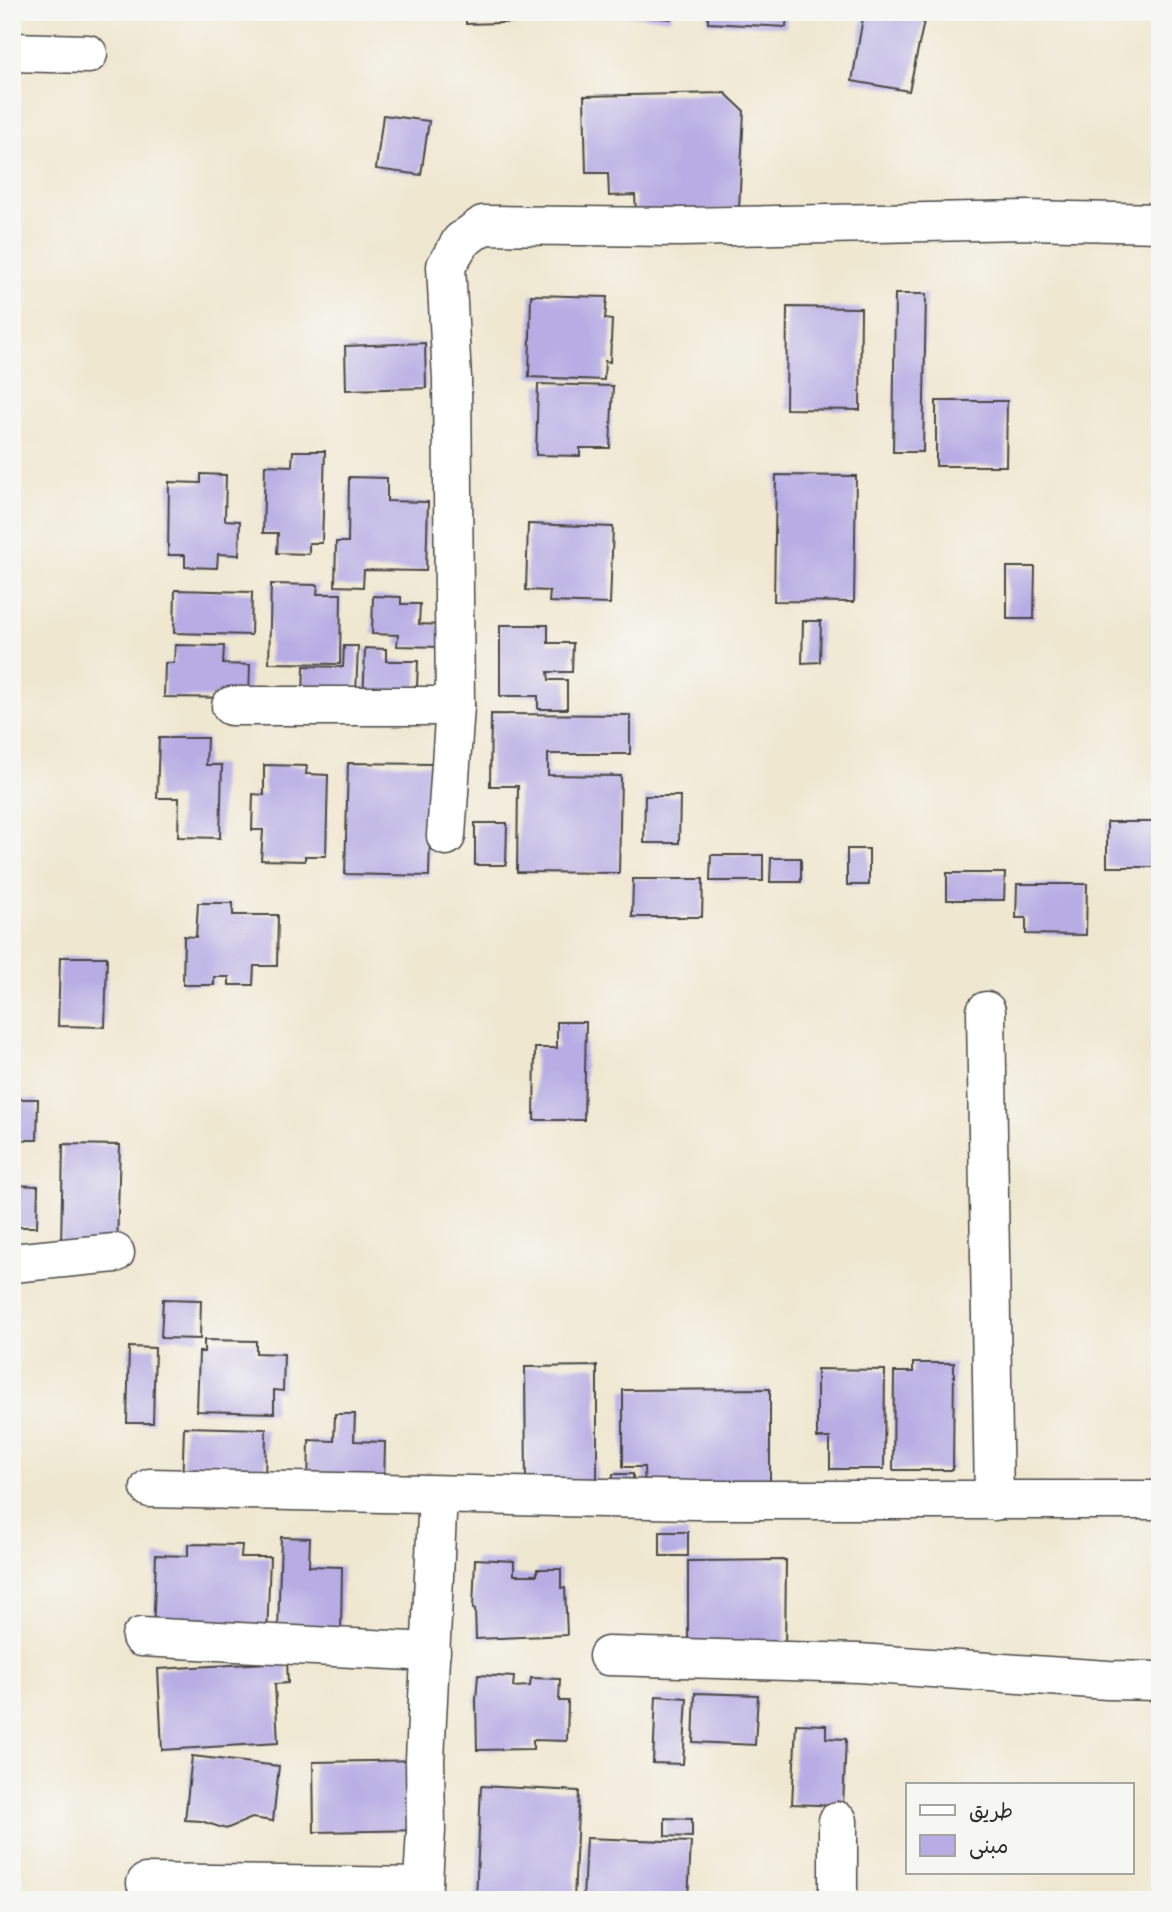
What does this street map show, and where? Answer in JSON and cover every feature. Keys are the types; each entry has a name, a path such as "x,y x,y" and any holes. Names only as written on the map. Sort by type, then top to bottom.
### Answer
{"street":[{"path":"12,52 88,54"},
{"path":"446,836 455,706 452,379 446,266 461,241 483,225 680,227 1028,220 1160,223"},
{"path":"231,706 455,706"},
{"path":"986,1011 993,1501"},
{"path":"12,1263 115,1253"},
{"path":"150,1488 696,1500 1160,1500"},
{"path":"146,1883 421,1893 426,1830 425,1760 438,1495"},
{"path":"141,1637 431,1652"},
{"path":"608,1656 858,1663 1160,1681"},
{"path":"838,1821 838,1900"}],"building":[{"path":"466,12 532,12 532,22 466,24"},
{"path":"543,12 582,12 582,20 543,19"},
{"path":"610,12 672,12 671,19"},
{"path":"708,12 787,12 786,27 708,23"},
{"path":"864,12 926,12 909,91 852,81"},
{"path":"725,93 744,111 739,209 636,213 635,195 609,196 608,173 586,173 584,96"},
{"path":"383,115 429,121 421,175 376,169"},
{"path":"895,294 926,294 923,452 893,452"},
{"path":"531,295 607,297 605,319 612,320 610,362 605,361 604,380 529,377"},
{"path":"787,307 861,308 860,410 786,409"},
{"path":"425,343 426,388 346,390 345,346"},
{"path":"538,384 613,386 610,448 580,448 580,456 536,455"},
{"path":"936,401 1007,401 1006,466 936,466"},
{"path":"293,451 325,451 322,543 309,543 309,554 277,553 278,533 263,533 265,465 292,466"},
{"path":"201,474 226,475 225,520 240,521 239,555 218,554 217,568 185,567 185,555 168,555 169,482 201,483"},
{"path":"776,475 856,476 854,602 774,601"},
{"path":"349,477 387,478 387,501 428,502 426,571 364,570 363,587 335,586 336,542 348,542"},
{"path":"528,524 613,527 610,604 549,602 550,591 526,590"},
{"path":"1007,567 1035,567 1034,619 1007,619"},
{"path":"271,584 318,585 317,594 341,594 340,664 269,663"},
{"path":"175,590 252,592 251,635 174,633"},
{"path":"373,596 401,597 401,604 420,604 419,624 442,625 441,647 397,646 398,635 372,634"},
{"path":"803,621 821,621 820,662 802,663"},
{"path":"500,625 548,625 548,643 573,643 572,672 548,672 549,680 567,680 567,709 538,709 538,696 500,696"},
{"path":"175,645 224,646 223,664 250,665 249,698 164,697 165,663 174,663"},
{"path":"344,646 358,646 356,695 303,694 304,666 343,667"},
{"path":"365,648 386,649 386,661 418,661 416,712 363,711"},
{"path":"491,714 630,715 630,754 548,754 548,775 621,776 619,873 517,872 518,786 490,786"},
{"path":"159,738 207,738 206,765 222,765 220,838 178,837 179,798 157,798"},
{"path":"348,763 432,764 429,876 345,874"},
{"path":"264,765 307,766 306,774 328,775 326,856 305,856 305,861 261,860 263,830 252,830 253,794 264,795"},
{"path":"645,796 680,796 679,843 644,843"},
{"path":"1107,822 1160,822 1159,867 1107,867"},
{"path":"475,823 507,823 506,865 475,865"},
{"path":"847,849 869,849 869,885 847,885"},
{"path":"711,855 763,855 763,881 710,881"},
{"path":"771,858 801,858 801,882 770,882"},
{"path":"947,873 1005,873 1004,900 947,900"},
{"path":"633,879 703,879 702,917 632,917"},
{"path":"1017,884 1087,884 1086,935 1026,934 1026,918 1016,918"},
{"path":"198,903 233,903 233,915 278,915 277,966 254,966 253,985 229,985 229,977 214,977 214,985 183,985 184,936 196,937"},
{"path":"60,957 107,957 105,1027 58,1026"},
{"path":"557,1022 586,1022 584,1120 534,1120 535,1048 557,1048"},
{"path":"12,1099 38,1099 37,1140 12,1140"},
{"path":"63,1144 120,1145 117,1247 61,1246"},
{"path":"12,1185 38,1186 37,1227 12,1227"},
{"path":"163,1299 201,1300 200,1339 161,1338"},
{"path":"204,1340 256,1341 256,1353 284,1354 283,1391 274,1390 274,1413 197,1411 199,1352 204,1352"},
{"path":"129,1347 155,1348 153,1423 127,1423"},
{"path":"913,1363 954,1363 953,1470 893,1470 894,1372 913,1372"},
{"path":"597,1366 597,1487 526,1487 525,1367"},
{"path":"817,1369 885,1370 884,1469 830,1469 830,1438 817,1438"},
{"path":"770,1389 770,1490 645,1490 644,1467 623,1467 623,1390"},
{"path":"335,1414 355,1414 354,1441 385,1442 384,1488 308,1486 309,1440 334,1441"},
{"path":"184,1427 266,1429 265,1490 182,1488"},
{"path":"613,1474 633,1474 633,1496 613,1497"},
{"path":"660,1532 688,1532 688,1556 660,1556"},
{"path":"281,1537 310,1538 309,1566 342,1567 341,1632 278,1631"},
{"path":"188,1544 242,1545 241,1557 270,1557 267,1638 153,1636 156,1555 188,1556"},
{"path":"475,1559 514,1561 514,1575 537,1575 537,1569 561,1569 561,1588 565,1588 567,1635 476,1639 473,1609"},
{"path":"786,1560 785,1651 688,1651 688,1561"},
{"path":"287,1662 288,1683 275,1684 278,1743 162,1750 158,1669"},
{"path":"478,1675 514,1677 513,1687 530,1686 531,1678 560,1679 559,1701 568,1701 567,1741 533,1740 533,1749 477,1750"},
{"path":"695,1693 758,1695 755,1745 693,1742"},
{"path":"656,1696 687,1698 683,1764 653,1763"},
{"path":"796,1724 826,1725 826,1738 846,1739 843,1806 792,1804"},
{"path":"192,1756 279,1766 273,1821 252,1818 226,1829 201,1821 185,1820"},
{"path":"425,1760 426,1830 314,1832 313,1762"},
{"path":"481,1786 579,1791 574,1900 476,1900"},
{"path":"665,1818 692,1819 692,1837 665,1836"},
{"path":"586,1838 691,1842 688,1900 583,1900"}]}
